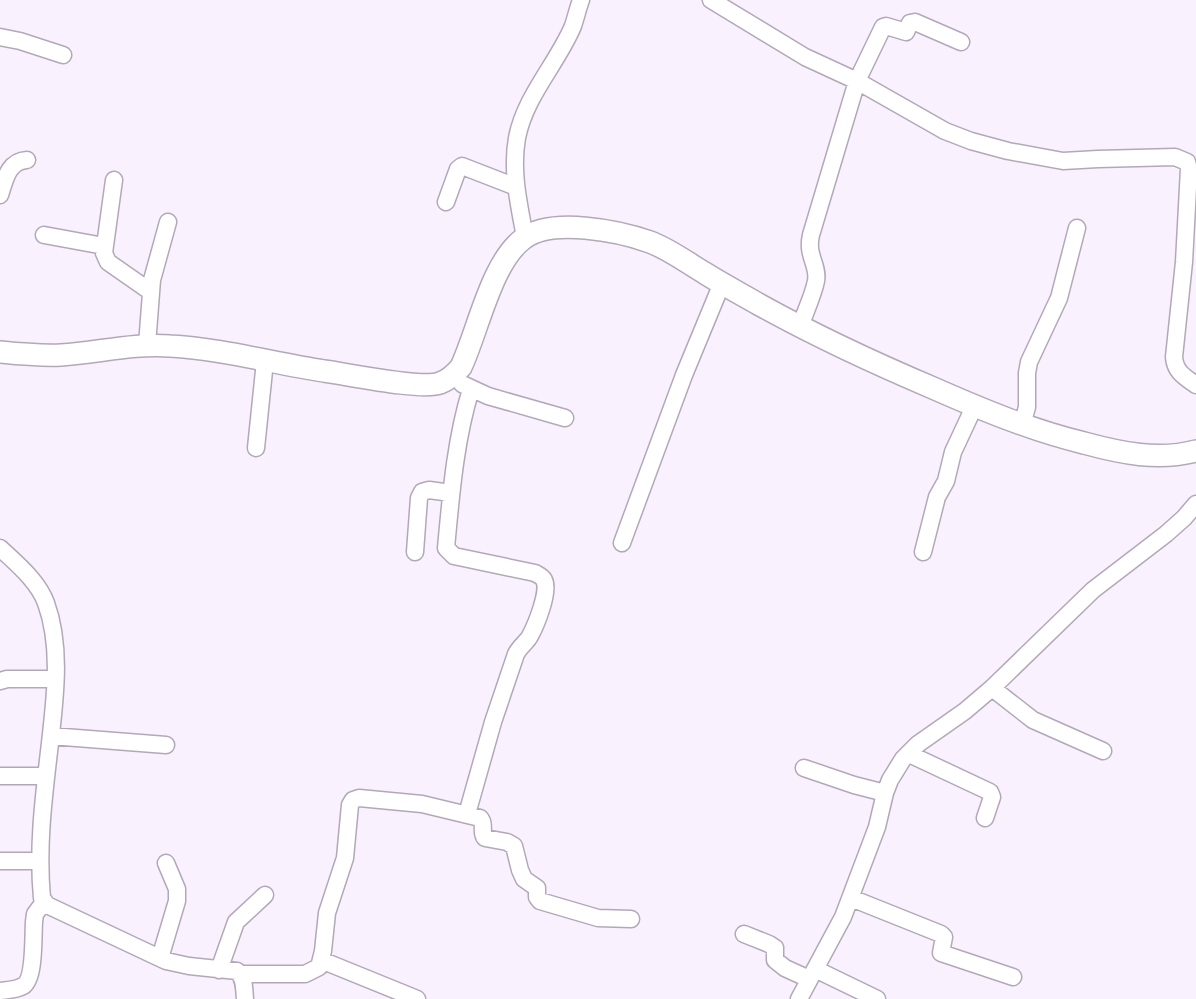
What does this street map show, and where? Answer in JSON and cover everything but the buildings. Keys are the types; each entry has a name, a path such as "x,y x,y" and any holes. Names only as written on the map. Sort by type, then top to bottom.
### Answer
{"main road":[{"path":"0,352 60,355 147,346 170,346 204,349 265,361 424,385 439,384 452,377 461,367 491,288 513,247 525,237 551,229 569,227 615,232 653,243 800,326 881,366 974,407 1022,425 1052,435 1119,452 1170,456 1196,451"}],"street":[{"path":"525,237 516,186 516,148 520,125 525,112 573,25 581,0"},
{"path":"711,0 805,57 857,81 945,131 971,141 1008,151 1063,162 1175,157 1187,162 1189,169 1184,262 1174,357 1178,370 1196,384"},
{"path":"800,326 816,282 809,244 857,81 884,26 906,32 910,23 915,22 961,42"},
{"path":"0,37 20,41 62,55"},
{"path":"0,195 10,170 15,163 26,160"},
{"path":"446,202 458,169 462,166 516,186"},
{"path":"114,180 104,254 108,262 151,292"},
{"path":"147,346 151,292 156,264 168,222"},
{"path":"1022,425 1027,407 1027,373 1029,362 1058,298 1077,228"},
{"path":"44,235 104,246"},
{"path":"622,543 684,375 722,283"},
{"path":"256,448 265,361"},
{"path":"452,377 471,389 488,396 565,418"},
{"path":"466,814 493,722 516,654 522,644 530,638 545,595 542,577 535,573 454,556 446,548 462,418 471,389"},
{"path":"923,552 936,497 946,481 953,452 974,407"},
{"path":"415,552 419,498 422,492 429,490 452,493"},
{"path":"799,999 851,898 877,827 885,793 897,768 918,744 965,711 992,688 1093,590 1166,534 1196,504"},
{"path":"0,548 34,583 45,602 51,623 56,657 40,861 41,891 44,902 160,958 189,966 237,971 244,982 245,999"},
{"path":"0,681 7,679 54,679"},
{"path":"992,688 1033,720 1103,751"},
{"path":"50,736 166,745"},
{"path":"909,754 990,792 992,797 985,818"},
{"path":"804,768 885,793"},
{"path":"0,776 46,776"},
{"path":"240,974 305,974 319,967 327,913 344,858 350,805 353,800 359,798 422,804 482,819 483,836 485,838 507,842 514,846 520,870 524,878 538,888 537,897 540,901 598,918 630,919"},
{"path":"0,861 40,861"},
{"path":"160,958 177,901 177,889 166,863"},
{"path":"219,970 236,922 265,895"},
{"path":"851,898 940,934 944,938 941,953 1013,977"},
{"path":"0,991 12,990 23,986 28,981 31,972 35,914 44,902"},
{"path":"744,934 775,948 775,960 780,964 877,999"},
{"path":"321,960 417,999"}]}
